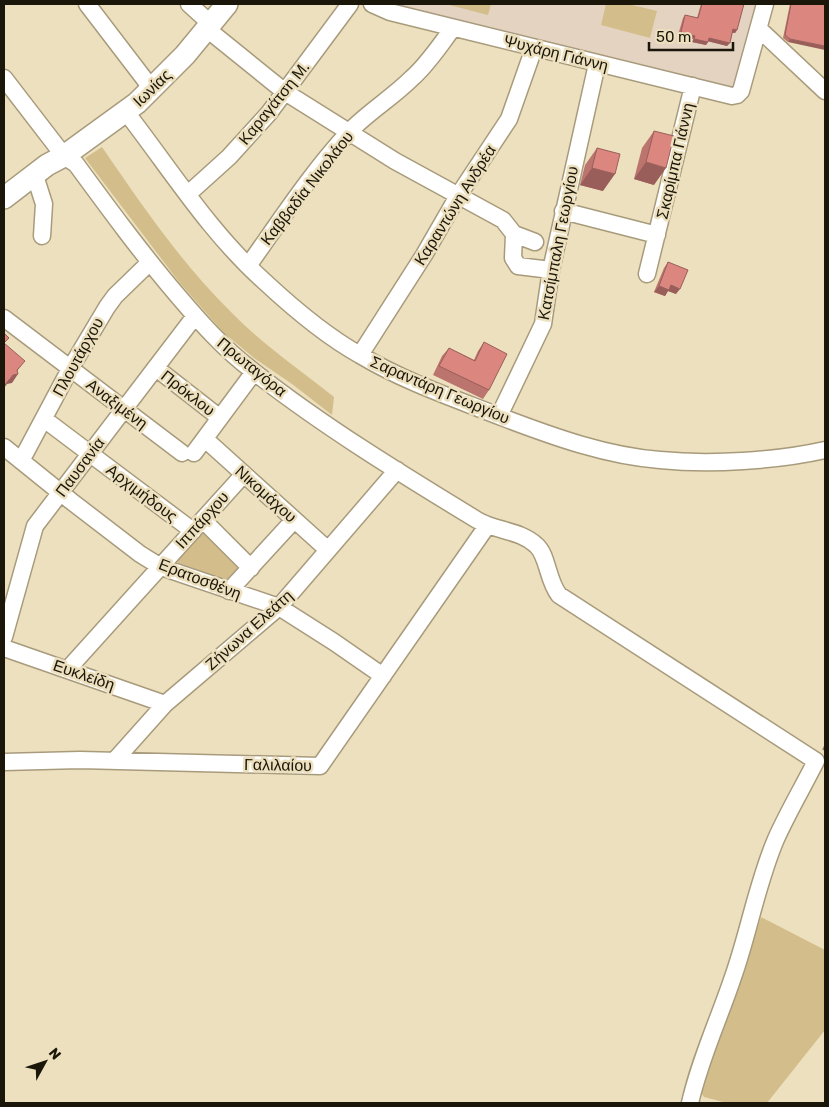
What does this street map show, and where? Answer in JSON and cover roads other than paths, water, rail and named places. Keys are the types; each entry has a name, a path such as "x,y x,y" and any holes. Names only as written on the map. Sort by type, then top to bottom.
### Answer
{"main road":[{"name":"Ιωνίας","path":"4,198 47,165 123,115 185,55 227,4"},
{"name":"Ιωνίας","path":"4,211 52,170 70,151"}],"street":[{"path":"86,4 152,89"},
{"path":"189,4 209,26 285,92 395,161 503,220 514,234 535,242"},
{"name":"Καραγάτση Μ.","path":"188,194 246,139 285,92 350,4"},
{"name":"Ψυχάρη Γιάννη","path":"372,4 390,12 732,96 737,95 741,91 759,29"},
{"path":"765,4 759,29 825,91"},
{"name":"Καββαδία Νικολάου","path":"248,266 288,209 349,132 412,78 453,28"},
{"name":"Καραντώνη Ανδρέα","path":"360,355 424,255 458,196 510,119 534,48"},
{"name":"Κατσίμπαλη Γεωργίου","path":"499,416 543,324 563,210 597,64"},
{"name":"Πρωταγόρα","path":"4,78 70,151 76,164 150,262 195,316 225,348 254,372 330,427 397,470 487,526 515,534 534,543 542,553 552,585 559,595 816,761 771,853 739,960 704,1053 690,1103"},
{"name":"Σκαρίμπα Γιάννη","path":"647,274 693,86"},
{"name":"Σαραντάρη Γεωργίου","path":"123,115 188,194 213,228 265,282 308,318 360,355 408,380 554,436 592,447 660,460 697,462 760,459 825,450"},
{"path":"37,182 44,204 42,236"},
{"name":"Σκαρίμπα Γιάννη","path":"563,210 657,235"},
{"path":"514,234 514,258 518,266 551,270"},
{"name":"Πλουτάρχου","path":"21,461 70,369 107,307 115,296 150,262"},
{"name":"Παυσανία","path":"4,637 31,535 40,518 195,316"},
{"name":"Αναξιμένη","path":"4,318 124,410 188,453 205,438"},
{"name":"Πρόκλου","path":"156,368 220,418"},
{"path":"205,438 254,372"},
{"name":"Αρχιμήδους","path":"44,419 90,454 198,526 250,568"},
{"name":"Νικομάχου","path":"205,438 328,550"},
{"name":"Ερατοσθένη","path":"4,447 140,554 161,567 278,608 334,642 383,676"},
{"name":"Ζήνωνα Ελεάτη","path":"114,760 165,704 278,608 397,470"},
{"name":"Ιππάρχου","path":"68,670 116,614 244,474"},
{"path":"229,591 294,520"},
{"name":"Γαλιλαίου","path":"4,762 114,760 320,766 487,526"},
{"name":"Ευκλείδη","path":"4,648 165,704"}]}
